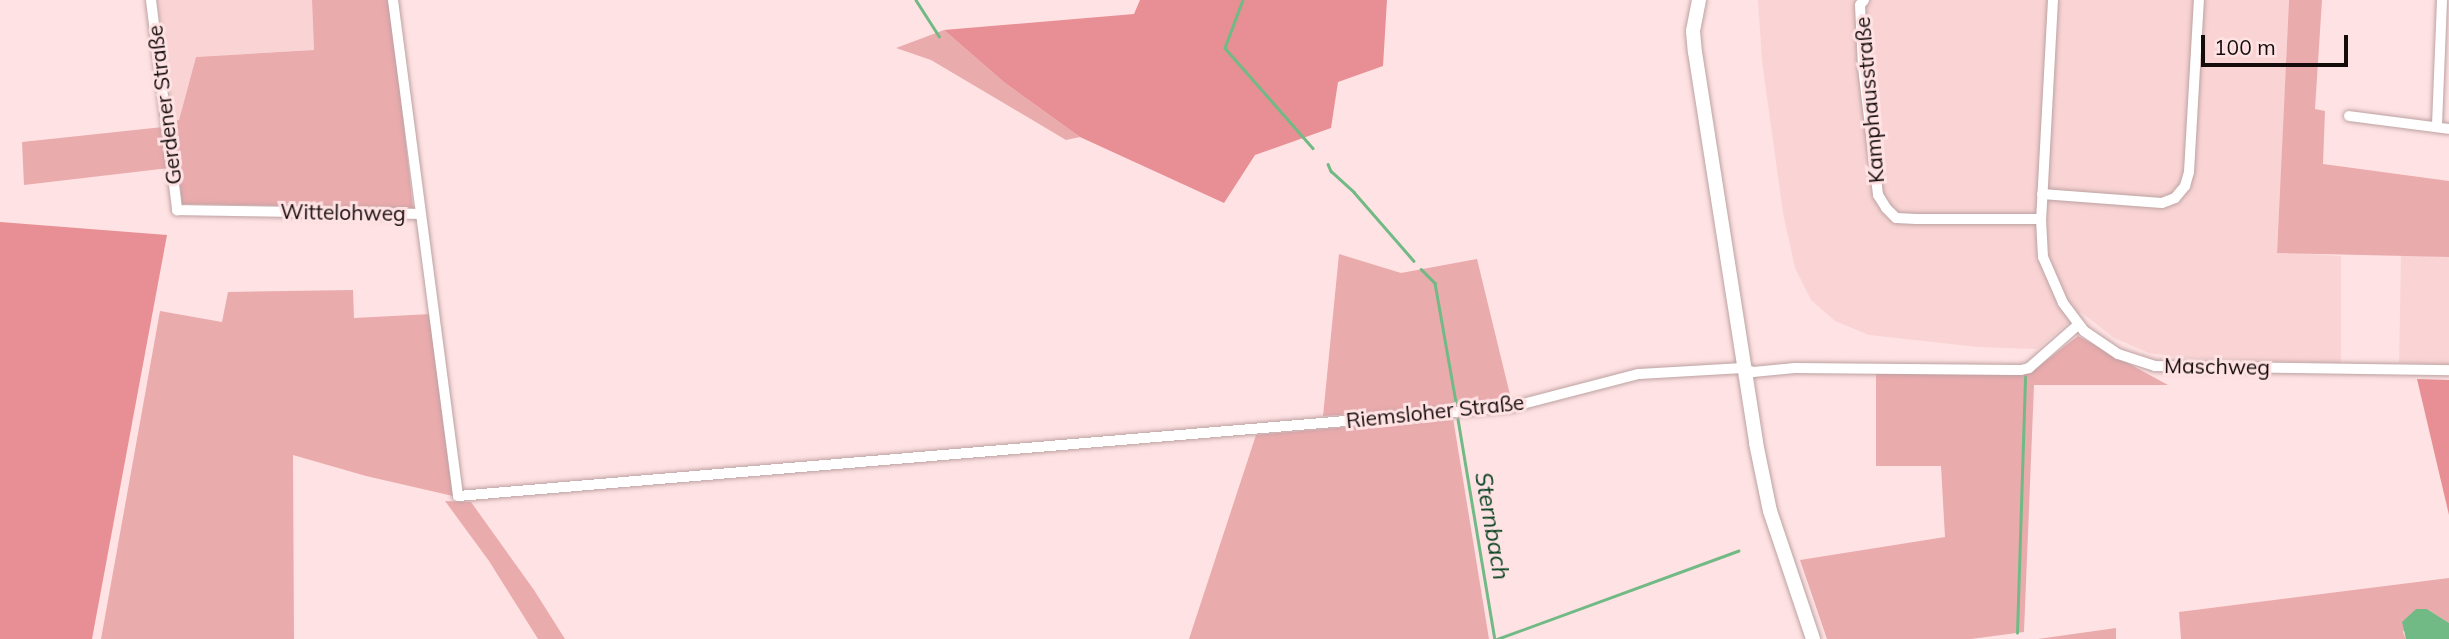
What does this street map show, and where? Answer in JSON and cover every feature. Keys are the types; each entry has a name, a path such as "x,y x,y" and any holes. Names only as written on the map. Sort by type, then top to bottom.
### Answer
{"main road":[{"path":"1699,0 1693,31 1695,52 1743,368 1770,511 1813,639"}],"street":[{"name":"Gerdener Straße","path":"151,0 177,210"},
{"name":"Wittelohweg","path":"177,210 419,214 393,0"},
{"name":"Kamphausstraße","path":"1864,0 1860,5 1863,67 1878,195 1886,208 1896,218 2041,219"},
{"name":"Maschweg","path":"2053,0 2041,219 2043,257 2049,275 2078,325 2118,354 2155,366 2449,370"},
{"path":"2042,194 2162,203 2175,198 2185,186 2189,172 2199,0"},
{"path":"2437,125 2442,0"},
{"path":"2349,116 2437,125 2449,129"},
{"name":"Riemsloher Straße","path":"419,214 458,496 1511,407 1639,374 1743,368 1753,372 1795,368 2021,370 2029,368 2078,325"}],"shaded area":[{"path":"157,0 312,0 314,50 196,57 179,120 173,121"},
{"path":"312,0 390,0 413,208 182,204 173,121 179,120 196,57 314,50"},
{"path":"1140,0 1387,0 1383,66 1338,82 1331,128 1255,155 1224,203 1080,137 1005,83 944,30 1134,14"},
{"path":"1758,0 2289,0 2277,252 2341,256 2341,363 2184,358 2149,353 2114,338 2081,312 2037,349 1978,347 1869,335 1835,321 1811,300 1795,268 1783,213 1762,61"},
{"path":"2289,0 2322,0 2315,109 2325,111 2323,164 2449,181 2449,257 2277,253"},
{"path":"944,30 1005,83 1080,137 1066,140 931,60 896,48"},
{"path":"163,127 169,168 24,185 22,142"},
{"path":"0,222 167,235 92,639 0,639"},
{"path":"1339,254 1401,273 1477,259 1512,403 1323,416"},
{"path":"2401,255 2449,257 2449,364 2399,363"},
{"path":"353,290 354,318 431,314 453,496 366,476 293,455 294,639 101,639 160,311 222,322 228,292"},
{"path":"2078,336 2168,385 2034,385 2024,632 1971,639 1827,639 1800,560 1945,537 1941,466 1876,466 1876,374 2030,373"},
{"path":"2417,379 2449,380 2449,515"},
{"path":"1453,418 1489,639 1189,639 1256,435"},
{"path":"445,501 471,502 534,590 565,639 538,639 489,561"},
{"path":"2449,578 2449,623 2427,609 2416,609 2403,632 2406,639 2181,639 2179,612"},
{"path":"2416,609 2427,609 2449,623 2449,639 2406,639 2402,622"},
{"path":"2116,628 2116,639 2038,639"}],"waterway":[{"path":"916,0 939,36"},
{"name":"Sternbach","path":"1243,0 1225,48 1313,148"},
{"name":"Sternbach","path":"1328,164 1331,171 1354,192 1414,261"},
{"name":"Sternbach","path":"1421,269 1435,283 1456,402"},
{"path":"2017,633 2025,377"},
{"name":"Sternbach","path":"1458,419 1495,639"},
{"path":"1497,639 1738,551"}]}
